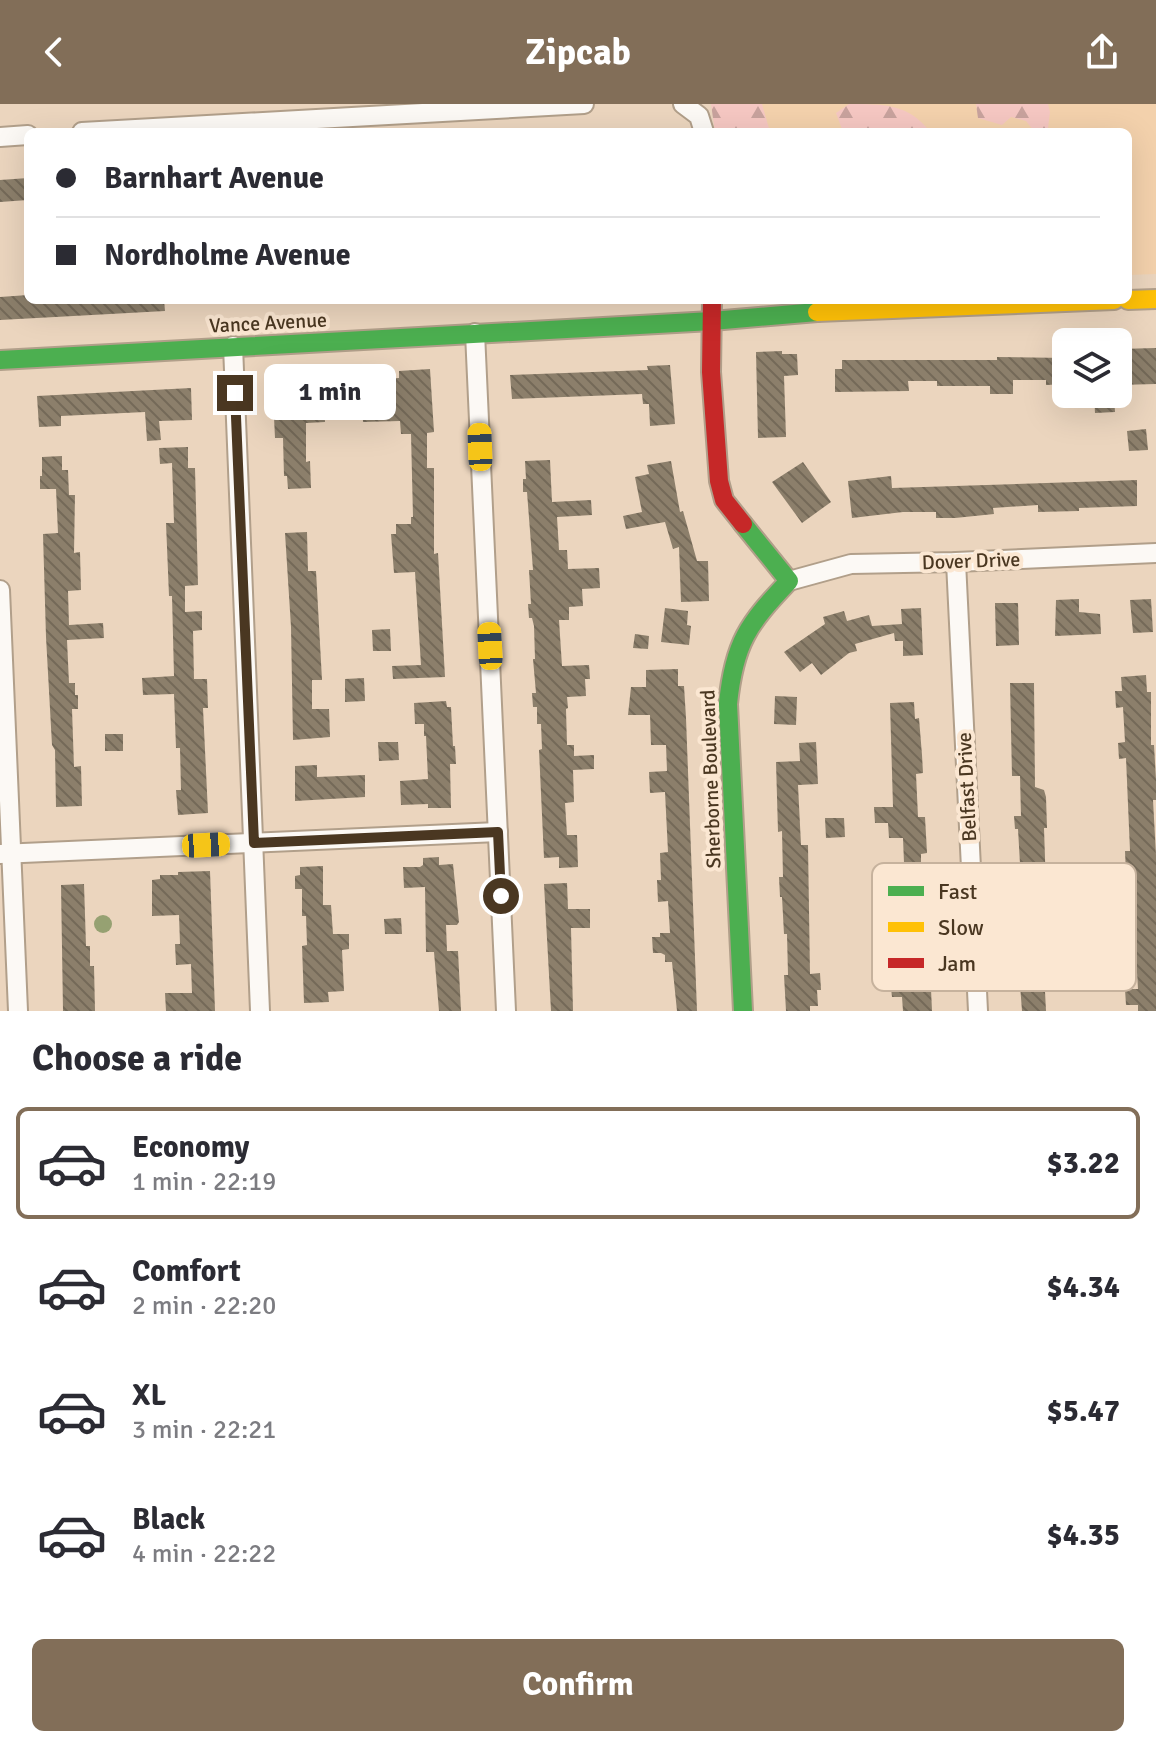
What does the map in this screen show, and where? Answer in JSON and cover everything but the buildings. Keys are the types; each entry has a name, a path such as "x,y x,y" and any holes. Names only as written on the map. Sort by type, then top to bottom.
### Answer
{"street":[{"path":"154,128 584,104"},
{"path":"687,106 699,116 703,128"},
{"path":"0,137 24,135"},
{"path":"1132,300 1156,299"},
{"path":"712,304 711,372 716,460 724,500 789,581"},
{"name":"Vance Avenue","path":"0,360 712,321 831,311 1011,304"},
{"path":"475,333 506,1011"},
{"path":"233,346 260,1011"},
{"name":"Dover Drive","path":"789,581 851,564 1156,553"},
{"name":"Belfast Drive","path":"956,562 971,863"},
{"name":"Sherborne Boulevard","path":"743,1011 728,704 730,676 734,655 745,630 789,581"},
{"path":"0,590 6,854 18,1011"},
{"path":"6,854 498,832"},
{"name":"Belfast Drive","path":"977,991 978,1011"}],"shaded area":[{"path":"716,104 1156,104 1156,274 1132,275 1132,128 717,128"},
{"path":"103,915 112,924 103,933 94,924"}],"green space":[{"path":"711,104 762,104 769,128 714,128"},
{"path":"849,104 873,104 904,111 926,128 842,128 836,113"},
{"path":"976,104 1048,104 1050,112 1048,128 1032,128 1026,121 1011,117 1002,125 978,118"}],"traffic: fast":[{"path":"0,360 712,321 817,312"},
{"path":"743,524 789,581 745,636 734,665 728,704 743,1011"}],"traffic: slow":[{"path":"1132,300 1156,299"},
{"path":"817,312 1015,304"}],"traffic: jam":[{"path":"712,304 711,372 719,481 724,500 743,524"}],"route":[{"path":"235,393 254,843 498,832 501,896"}]}
